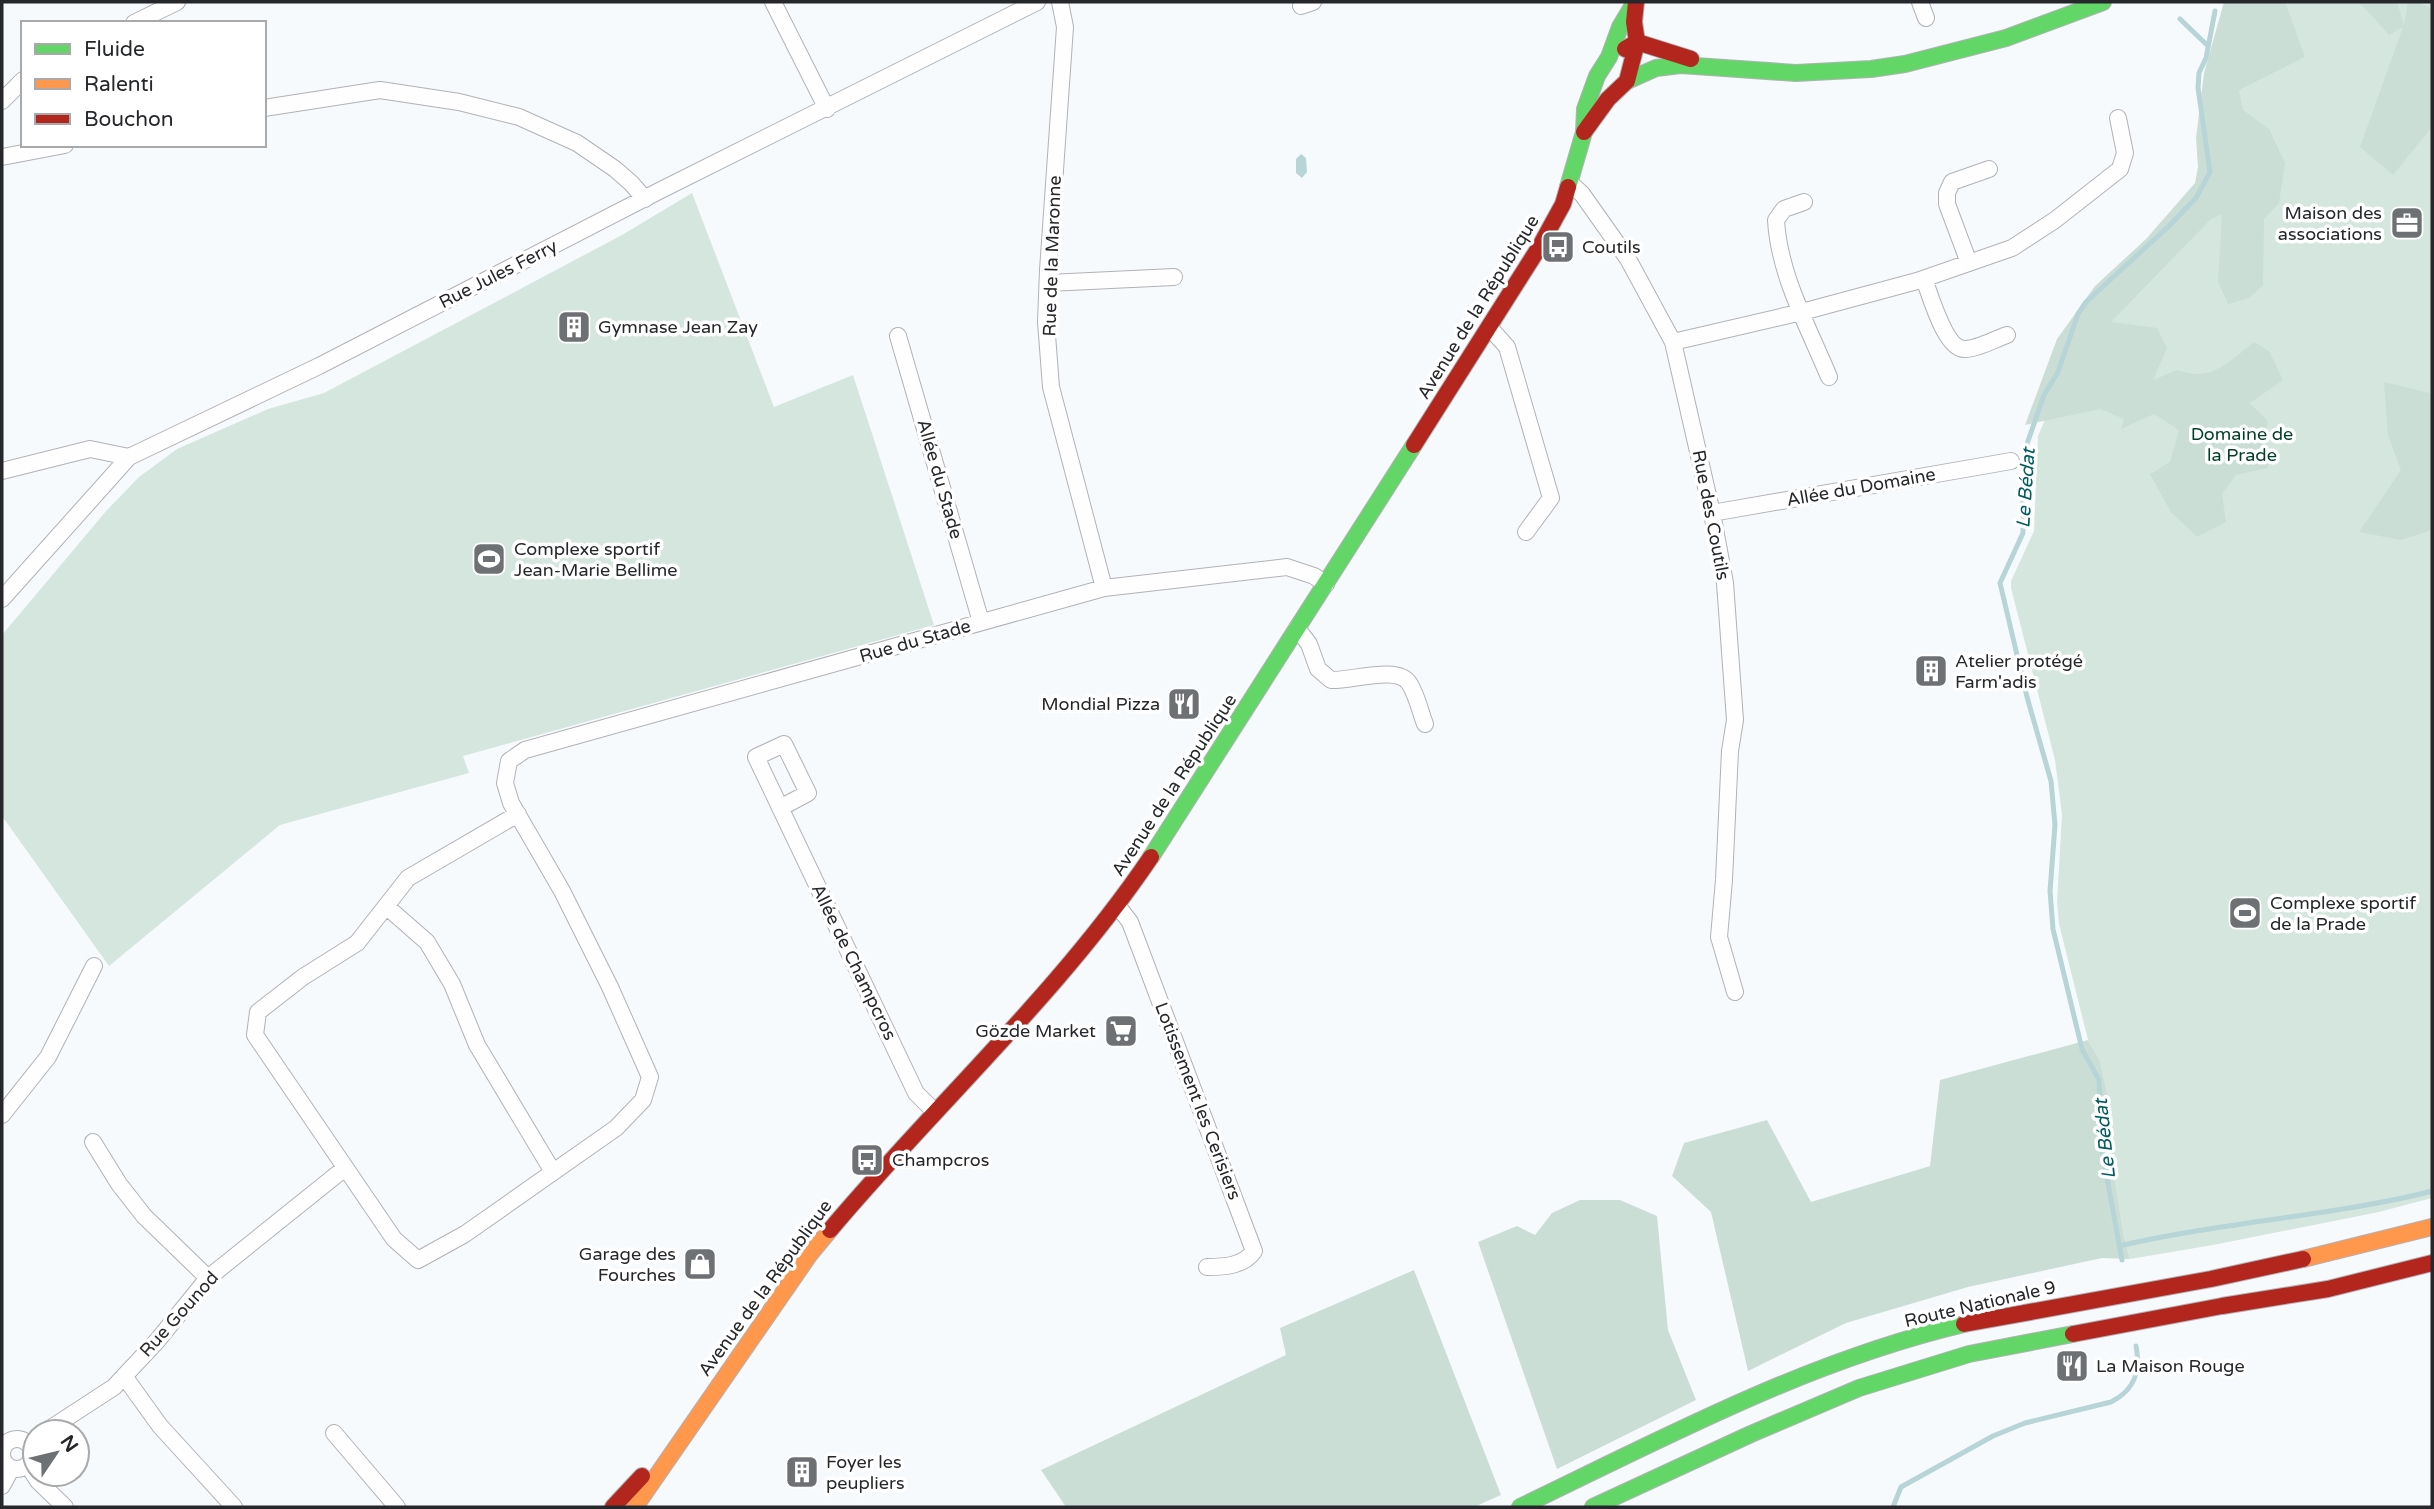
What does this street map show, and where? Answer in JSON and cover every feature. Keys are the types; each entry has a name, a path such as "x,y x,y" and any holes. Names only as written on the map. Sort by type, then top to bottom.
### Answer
{"main road":[{"name":"Avenue de la République","path":"1584,132 1608,99 1627,81 1637,42 1635,2"},
{"name":"Avenue de la République","path":"635,1507 707,1399 810,1254 859,1194 1050,988 1118,905 1165,836 1540,246 1563,204 1584,132 1585,109 1597,76 1635,2"},
{"path":"1627,81 1664,66 1711,65 1783,73 1838,72 1886,67 1947,55 2029,32 2103,2"},
{"path":"1609,57 1637,42 1711,65"},
{"name":"Route Nationale 9","path":"1520,1507 1799,1378 1909,1338 2106,1296 2313,1259 2432,1227"},
{"path":"1593,1507 1751,1434 1859,1388 1969,1354 2208,1309 2322,1291 2370,1281 2432,1263"},
{"name":"Avenue de la République","path":"613,1507 707,1399"}],"street":[{"path":"138,21 177,2"},
{"path":"773,2 827,109"},
{"name":"Rue Jules Ferry","path":"2,599 129,457 319,366 1037,2"},
{"name":"Rue de la Maronne","path":"1060,2 1065,27 1046,322 1051,387 1104,588"},
{"path":"1920,2 1926,18"},
{"path":"2,101 21,82"},
{"path":"266,108 380,90 459,102 519,117 577,143 615,169 645,199"},
{"path":"1673,342 1802,312 1924,279 2012,248 2107,182 2120,169 2125,153 2118,118"},
{"path":"2,157 54,147"},
{"path":"1969,263 1947,204 1947,193 1952,182 1989,169"},
{"name":"Rue des Coutils","path":"1570,183 1582,194 1628,259 1673,342 1712,513 1725,583 1735,720 1730,751 1724,880 1718,936 1735,992"},
{"path":"1804,202 1784,209 1776,220 1777,241 1784,268 1829,377"},
{"path":"1048,283 1174,277"},
{"path":"1924,279 1945,333 1957,347 1964,349 2007,335"},
{"path":"1490,328 1507,347 1551,498 1526,532"},
{"name":"Allée du Stade","path":"898,337 981,622"},
{"path":"2,471 90,449 129,457"},
{"name":"Allée du Domaine","path":"1712,513 2011,461"},
{"name":"Rue du Stade","path":"518,814 511,803 505,783 509,761 525,750 1104,588 1287,567 1314,576 1326,584"},
{"path":"1297,628 1309,644 1318,669 1331,681 1393,674 1403,676 1410,684 1425,724"},
{"name":"Allée de Champcros","path":"780,808 916,1093 935,1112"},
{"path":"518,814 562,891 610,987 650,1076 643,1100 616,1128 466,1234 418,1260 394,1239 255,1035 258,1012 303,977 357,943 387,907 408,877 518,814"},
{"name":"Lotissement les Cerisiers","path":"1118,905 1130,922 1254,1251 1250,1258 1227,1266 1208,1267"},
{"path":"387,907 427,942 452,985 477,1045 553,1172"},
{"path":"2,1115 48,1057 94,966"},
{"path":"93,1142 119,1184 144,1216 208,1278"},
{"name":"Rue Gounod","path":"66,1418 114,1387 157,1341 208,1278 345,1168"},
{"path":"124,1376 160,1426 234,1507"},
{"path":"334,1433 397,1507"},
{"path":"21,1440 15,1439 2,1446 3,1462 11,1469 21,1468"},
{"path":"2,1486 11,1469"},
{"path":"45,1488 65,1507"}],"green space":[{"name":"Domaine de la Prade","path":"2224,2 2285,2 2305,57 2239,90 2243,110 2269,129 2285,163 2279,203 2264,219 2263,285 2249,298 2228,304 2218,282 2222,214 2211,219 2111,322 2157,328 2167,348 2153,380 2177,370 2200,374 2210,372 2227,363 2254,342 2269,351 2283,380 2250,403 2267,420 2268,468 2236,475 2222,494 2226,522 2197,537 2171,512 2150,474 2170,462 2179,430 2154,414 2121,429 2124,419 2100,409 2025,425 2057,339 2095,286 2146,239 2195,183 2198,167 2196,138 2204,73"},
{"name":"Domaine de la Prade","path":"2240,2 2432,2 2432,1198 2379,1212 2130,1259 2109,1143 2108,1097 2100,1061 2088,1040 2059,924 2057,902 2062,815 2055,760 2011,581 2034,531 2038,436 2090,312 2204,205"},
{"path":"2359,2 2397,2 2404,25 2408,2 2418,2 2432,9 2432,127 2393,175 2360,147 2403,27 2389,35"},
{"name":"Complexe sportif Jean-Marie Bellime","path":"692,193 774,407 853,375 934,625 463,756 469,773 280,825 109,966 2,816 2,635 107,510 139,477 177,449 268,409 324,393 622,235"},
{"path":"2384,382 2430,393 2432,398 2432,530 2401,540 2359,532 2401,470 2388,435"},
{"path":"2088,1040 2100,1061 2108,1097 2109,1143 2130,1259 2102,1258 1968,1287 1846,1323 1748,1371 1711,1212 1672,1176 1684,1143 1767,1120 1811,1202 1930,1166 1940,1080"},
{"path":"1580,1200 1620,1200 1657,1216 1668,1330 1696,1400 1557,1469 1478,1242 1517,1226 1535,1235 1552,1213"},
{"path":"1414,1270 1501,1495 1474,1507 1066,1507 1041,1470 1286,1355 1280,1328"}],"water":[{"path":"1301,154 1306,158 1307,172 1302,178 1296,173 1296,159"}],"waterway":[{"name":"Le Bédat","path":"2122,1260 2102,1151 2099,1080 2082,1049 2053,929 2050,891 2055,825 2051,781 2027,697 2000,583 2023,533 2023,481 2027,444 2044,395 2058,372 2078,314 2086,302 2196,198 2210,172 2198,88 2199,73 2206,58 2215,11"},
{"path":"2180,19 2208,46"},
{"path":"2119,1246 2202,1230 2365,1205 2432,1191"},
{"name":"Le Bédat","path":"1893,1507 1901,1487 1993,1436 2025,1423 2111,1402 2119,1397 2131,1386 2137,1372 2136,1346"}],"traffic: fast":[{"path":"1568,187 1584,132 1585,109 1597,76 1635,2"},
{"path":"1627,81 1656,68 1681,65 1796,73 1871,69 1905,64 2006,38 2103,2"},
{"path":"1151,857 1414,445"},
{"path":"1520,1507 1737,1403 1792,1380 1849,1358 1964,1324"},
{"path":"1593,1507 1751,1434 1859,1388 1969,1354 2073,1334"}],"traffic: slow":[{"path":"2303,1259 2432,1227"},
{"path":"635,1507 810,1254 830,1230"}],"traffic: jam":[{"path":"1584,132 1608,99 1627,81 1637,42 1634,22 1636,2"},
{"path":"1625,49 1637,42 1691,59"},
{"path":"1414,445 1540,246 1563,204 1568,187"},
{"path":"830,1230 1037,1002 1115,907 1151,857"},
{"path":"1964,1324 2211,1279 2303,1259"},
{"path":"2073,1334 2328,1289 2432,1263"},
{"path":"613,1507 642,1476"}],"place":[{"name":"Maison des associations","path":"2407,223"},
{"name":"Coutils","path":"1558,247"},
{"name":"Gymnase Jean Zay","path":"574,327"},
{"name":"Complexe sportif Jean-Marie Bellime","path":"489,559"},
{"name":"Atelier protégé Farm'adis","path":"1931,671"},
{"name":"Mondial Pizza","path":"1184,704"},
{"name":"Complexe sportif de la Prade","path":"2245,913"},
{"name":"Gözde Market","path":"1121,1031"},
{"name":"Champcros","path":"867,1160"},
{"name":"Garage des Fourches","path":"700,1264"},
{"name":"La Maison Rouge","path":"2072,1366"},
{"name":"Foyer les peupliers","path":"802,1472"}]}
